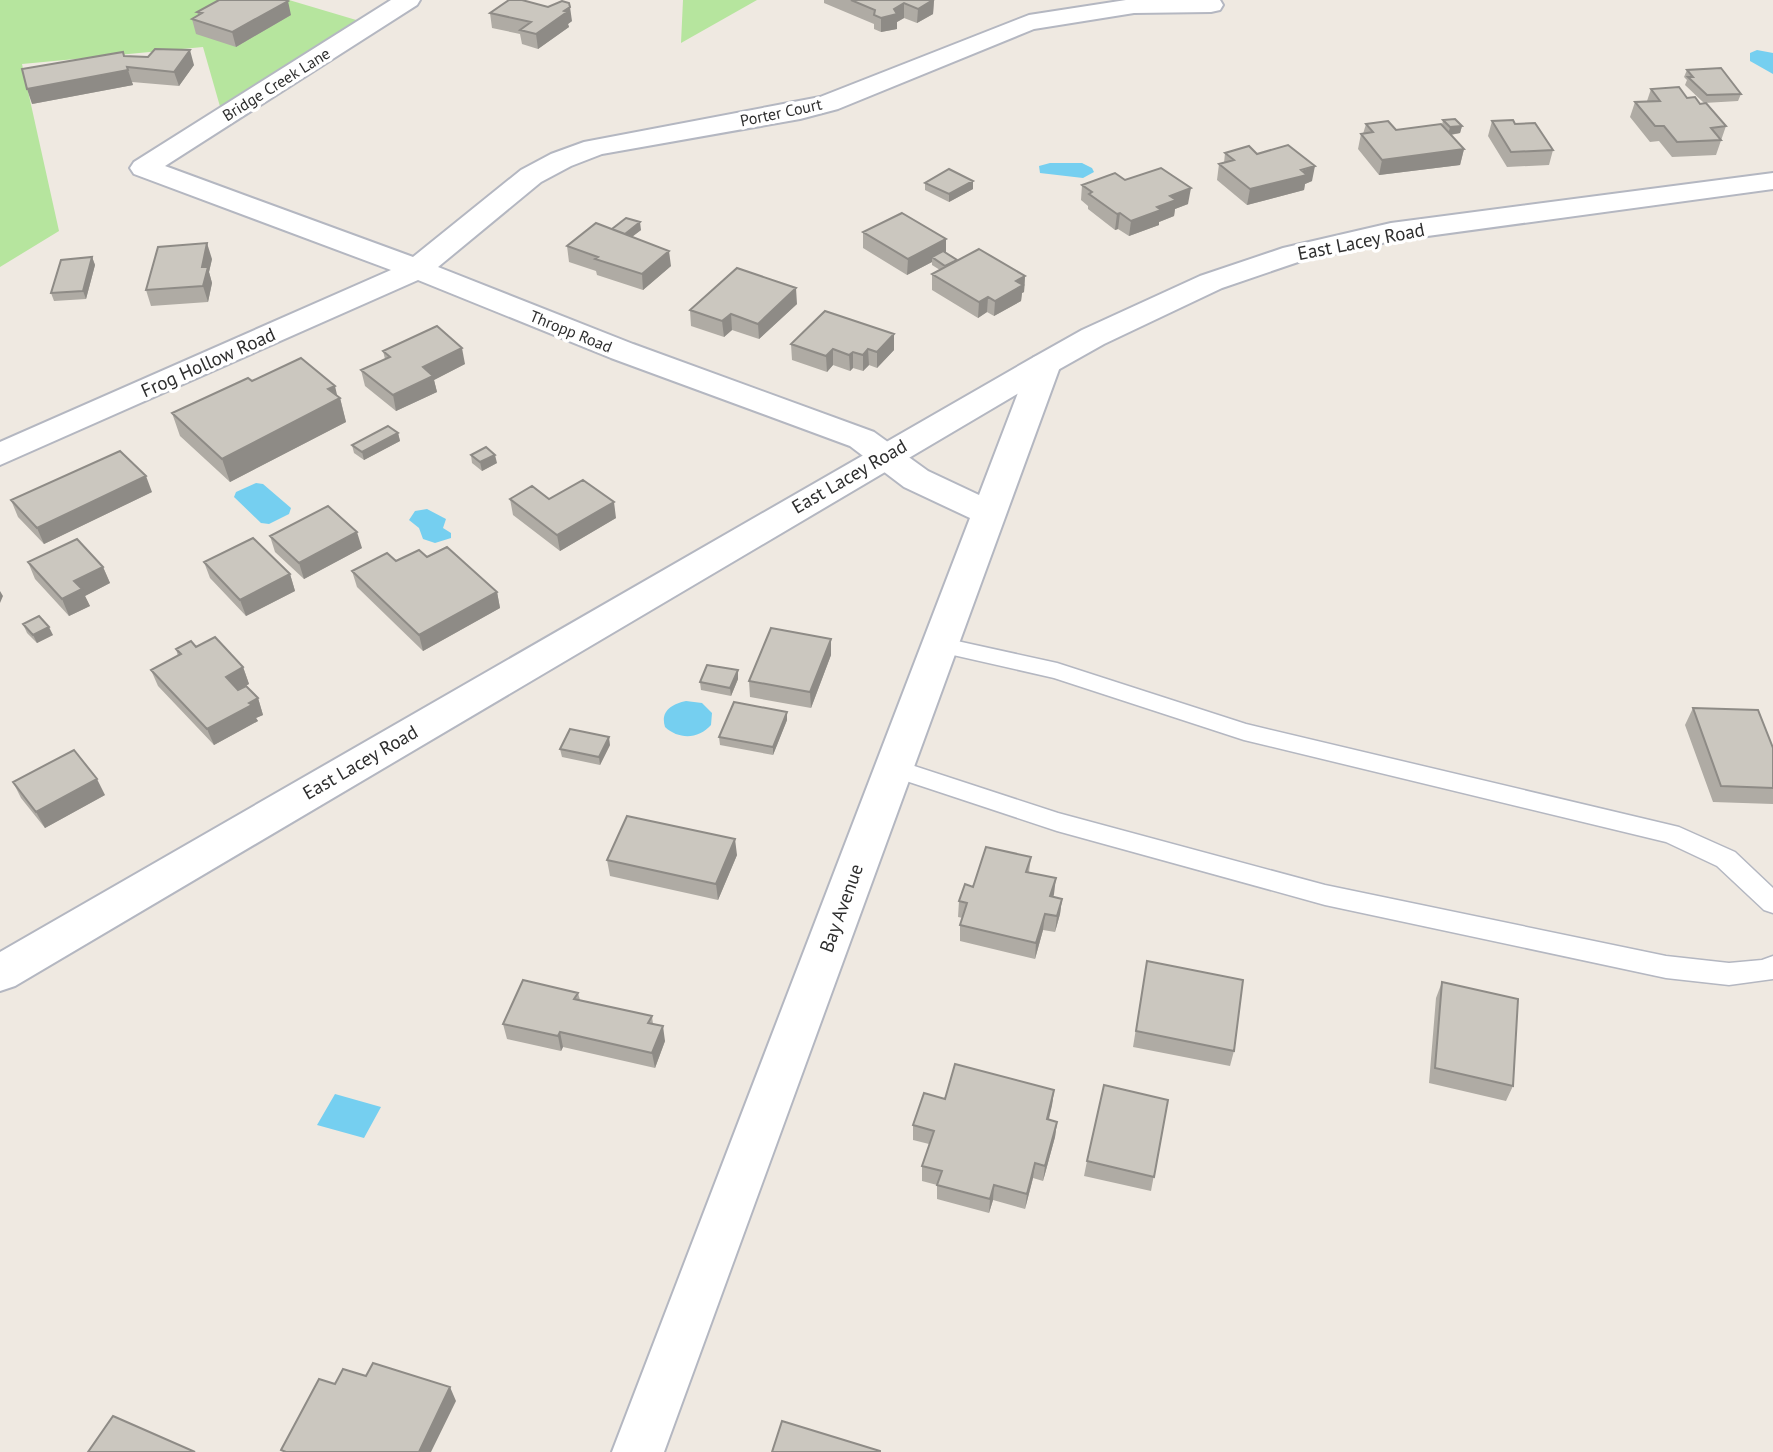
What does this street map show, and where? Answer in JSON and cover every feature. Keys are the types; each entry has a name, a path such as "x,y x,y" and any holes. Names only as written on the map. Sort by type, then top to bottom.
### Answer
{"street":[{"name":"Bridge Creek Lane","path":"144,168 408,0"},
{"name":"Porter Court","path":"417,269 531,176 561,160 594,148 800,111 828,103 1029,22 1133,6 1211,5"},
{"name":"Thropp Road","path":"144,168 417,269 622,351 862,439 916,479 988,513"},
{"name":"East Lacey Road","path":"0,972 885,455 1093,337 1211,282 1293,254 1391,232 1773,181"},
{"name":"Frog Hollow Road","path":"0,455 417,269"},
{"name":"Bay Avenue","path":"638,1452 1045,364"}],"lane":[{"path":"939,645 1057,671 1244,732 1671,834 1726,859 1773,903"},
{"path":"893,768 1057,822 1325,895 1667,967 1729,974 1768,970 1773,966"}],"green space":[{"path":"0,0 289,0 373,25 223,117 203,47 22,64 59,231 0,267"},
{"path":"683,0 757,0 681,43"}],"water":[{"path":"1757,50 1773,53 1773,74 1750,61 1750,53"},
{"path":"1050,163 1082,163 1094,172 1083,178 1040,173 1039,166"},
{"path":"256,483 263,484 291,508 289,514 269,524 261,523 234,497 236,492"},
{"path":"427,509 446,519 443,528 451,533 451,538 435,543 423,539 419,528 409,520 415,511"},
{"path":"686,701 702,703 712,713 711,725 701,733 683,736 665,727 664,717 668,709"},
{"path":"335,1094 381,1107 364,1138 317,1125"}],"building":[{"path":"219,0 288,1 232,32 192,19 202,13 197,12"},
{"path":"509,0 522,0 548,7 562,1 569,3 570,7 536,34 520,30 531,22 490,13"},
{"path":"851,0 933,0 918,9 904,3 894,9 897,14 881,18 874,15 875,10"},
{"path":"155,49 190,50 174,72 127,67 128,70 27,89 22,69 123,52 124,56 148,57"},
{"path":"1721,68 1741,94 1707,95 1688,77 1693,77 1687,70"},
{"path":"1679,87 1687,98 1695,97 1700,104 1706,103 1726,126 1711,128 1721,140 1677,142 1664,126 1655,126 1635,102 1660,101 1651,89"},
{"path":"1455,119 1462,126 1450,127 1443,120"},
{"path":"1513,120 1515,124 1535,123 1553,150 1511,152 1492,121"},
{"path":"1388,121 1396,130 1441,124 1464,149 1382,160 1361,134 1373,132 1366,124"},
{"path":"1288,145 1315,166 1301,170 1307,175 1250,189 1219,164 1234,160 1225,153 1249,146 1257,154"},
{"path":"1161,168 1191,188 1170,196 1176,200 1157,207 1161,210 1131,221 1089,194 1092,192 1082,185 1115,173 1125,180"},
{"path":"949,169 973,181 949,194 925,183"},
{"path":"902,213 946,239 908,259 863,232"},
{"path":"626,218 640,222 625,234 612,229"},
{"path":"596,223 669,251 642,274 595,259 598,257 567,246"},
{"path":"207,243 202,267 208,267 203,286 146,290 158,247"},
{"path":"979,249 1025,276 1016,281 1023,285 995,301 988,297 979,302 932,274"},
{"path":"943,251 957,260 945,266 932,257"},
{"path":"92,257 83,291 51,293 61,260"},
{"path":"737,268 796,288 758,324 731,314 722,321 690,310"},
{"path":"825,311 894,334 877,352 868,349 863,355 853,352 849,355 833,349 826,356 791,344"},
{"path":"437,326 462,348 423,367 433,376 393,395 361,370 390,357 383,351"},
{"path":"301,358 335,386 328,389 340,398 222,459 172,413 248,378 252,381"},
{"path":"388,426 398,433 362,452 352,445"},
{"path":"486,447 495,455 480,462 471,455"},
{"path":"120,451 146,476 37,528 11,500"},
{"path":"583,480 614,502 557,535 510,499 532,486 549,499"},
{"path":"328,506 357,532 299,563 270,536"},
{"path":"253,538 290,574 240,600 204,562"},
{"path":"77,539 103,567 74,581 82,589 62,599 28,562"},
{"path":"447,547 497,592 419,635 352,571 387,553 396,561 419,550 427,557"},
{"path":"39,616 49,627 33,635 23,624"},
{"path":"771,628 831,639 810,692 749,681"},
{"path":"215,637 243,667 226,677 238,690 246,686 258,698 249,703 252,705 207,729 151,670 181,654 176,649 191,641 196,647"},
{"path":"707,665 738,670 730,688 700,682"},
{"path":"734,702 787,712 773,747 719,737"},
{"path":"1693,708 1758,710 1773,748 1773,788 1721,786"},
{"path":"570,729 609,737 599,757 560,749"},
{"path":"74,750 97,779 36,812 13,782"},
{"path":"627,816 735,839 716,884 607,860"},
{"path":"986,847 1031,857 1026,872 1056,878 1050,896 1062,899 1057,916 1045,914 1036,943 960,925 967,903 959,901 965,884 973,887"},
{"path":"1147,961 1243,980 1234,1051 1136,1031"},
{"path":"523,980 578,993 574,999 652,1016 648,1023 663,1026 652,1053 560,1032 558,1036 503,1024"},
{"path":"1442,982 1518,999 1513,1086 1435,1068"},
{"path":"955,1064 1054,1090 1047,1119 1057,1122 1045,1166 1035,1163 1027,1194 994,1185 990,1199 937,1185 942,1171 922,1166 934,1131 913,1125 924,1093 945,1099"},
{"path":"1104,1085 1168,1100 1154,1177 1087,1161"},
{"path":"373,1363 450,1387 419,1452 281,1450 319,1379 335,1384 343,1369 366,1376"},
{"path":"113,1416 195,1452 88,1452"},
{"path":"782,1421 880,1451 880,1452 772,1452"}]}
